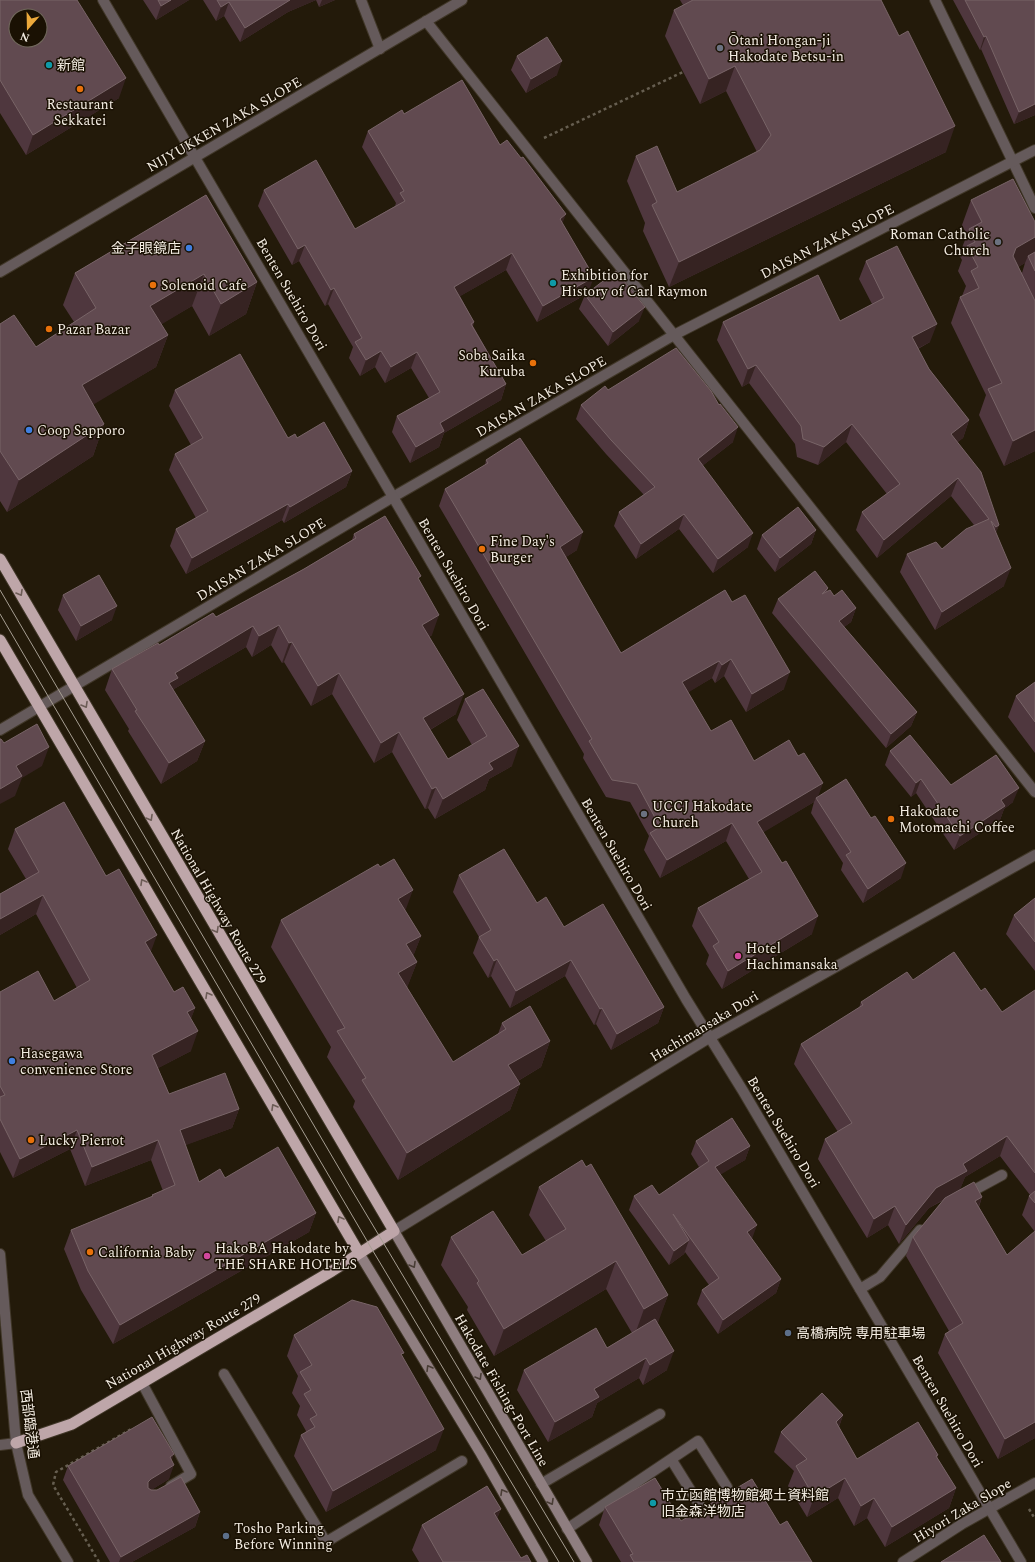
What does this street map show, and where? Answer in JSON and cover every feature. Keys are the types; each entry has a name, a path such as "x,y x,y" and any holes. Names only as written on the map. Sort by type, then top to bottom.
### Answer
{"highway":[{"name":"National Highway Route 279","path":"0,559 73,686 394,1231 332,1271 72,1424 16,1443"},
{"path":"0,640 359,1253"}],"main road":[{"name":"Hakodate Fishing-Port Line","path":"394,1231 587,1562"},
{"path":"359,1253 477,1447 544,1562"}],"street":[{"name":"Benten Suehiro Dori","path":"103,0 709,1038 743,1091 1020,1562"},
{"path":"361,0 380,49"},
{"name":"NIJYUKKEN ZAKA SLOPE","path":"0,272 462,0"},
{"path":"935,0 1035,208"},
{"path":"426,21 1035,792"},
{"name":"DAISAN ZAKA SLOPE","path":"0,730 393,497 674,335 1035,150"},
{"name":"Hachimansaka Dori","path":"394,1231 709,1038 1035,855"},
{"path":"961,1197 1002,1175"},
{"path":"860,1289 880,1277 924,1224"},
{"name":"西部臨港通","path":"0,1254 16,1443 28,1495 68,1562"},
{"path":"224,1374 326,1542 462,1461"},
{"path":"142,1383 191,1474 161,1492"},
{"path":"541,1484 660,1414"},
{"path":"567,1529 698,1441 727,1487"},
{"path":"0,1444 16,1443"},
{"path":"671,1459 702,1509"},
{"name":"Hiyori Zaka Slope","path":"903,1562 1035,1482"}],"path":[{"path":"525,146 683,72"},
{"path":"99,1562 53,1485 56,1472 133,1428"}],"building":[{"name":"新館","path":"0,0 77,0 126,78 33,135 0,80"},
{"path":"158,0 171,0 161,6"},
{"path":"217,0 290,0 245,28 229,2 221,7"},
{"path":"693,0 881,0 899,36 908,31 955,126 679,262 652,205 657,202 636,156 657,146 677,192 760,150 771,135 735,66 709,79 674,10"},
{"path":"965,0 1035,0 1035,104 1019,112 986,36 984,37"},
{"path":"547,37 562,61 531,79 517,56"},
{"path":"462,80 500,145 507,140 521,158 523,157 566,214 560,219 594,277 543,306 512,253 454,287 474,322 471,324 506,384 440,423 444,431 416,447 397,416 440,392 417,352 391,367 381,351 366,360 355,342 362,338 334,288 331,290 305,245 298,249 264,190 316,160 355,229 405,201 400,193 404,191 368,131 402,110 404,114"},
{"path":"1013,179 1035,222 1035,237 1016,248 1013,256 1035,301 1035,430 1013,441 988,389 1002,383 960,297 979,288 971,271 978,267 967,246 975,242 969,229 982,222 971,200"},
{"path":"206,195 257,282 221,304 204,274 150,306 168,335 82,385 104,424 19,480 0,451 0,324 14,315 36,347 96,308 75,273"},
{"path":"897,246 937,324 912,337 929,369 969,420 951,434 981,472 999,525 996,527 991,521 1011,568 942,612 907,554 936,542 942,549 966,529 989,519 958,478 884,540 862,512 900,484 852,424 824,447 803,439 801,426 756,365 748,369 723,322 818,275 840,321 884,298 866,261"},
{"path":"1035,252 1035,271 1028,256"},
{"path":"616,271 645,307 613,332 585,295"},
{"path":"676,348 711,391 719,405 720,404 738,427 698,459 753,533 718,559 684,514 641,544 619,512 655,487 581,405 605,386 608,390"},
{"path":"240,354 288,438 295,434 297,438 324,422 352,471 290,507 288,504 192,558 176,529 208,511 175,454 203,438 175,390"},
{"path":"520,438 583,532 560,547 621,653 725,590 732,602 745,595 790,672 752,694 731,659 722,665 719,661 682,682 711,731 731,720 754,761 789,740 798,756 804,753 823,783 757,822 782,863 786,861 818,916 728,971 713,946 719,942 698,908 762,872 732,823 667,860 650,833 660,827 637,784 612,780 589,741 592,739 445,489 488,463 486,460"},
{"path":"798,507 816,530 780,558 762,535"},
{"path":"385,516 421,576 418,578 439,615 422,625 464,694 423,718 448,759 487,736 465,699 483,689 519,746 489,763 493,769 443,799 436,787 432,789 399,732 381,743 339,673 318,686 292,642 289,643 279,625 259,636 253,626 175,673 178,678 169,683 205,741 169,763 135,711 137,710 112,669 158,643 159,645 213,613 216,617 304,569 356,538 354,534"},
{"path":"815,571 828,588 822,594 830,590 834,596 842,590 856,608 839,621 917,712 891,734 778,599"},
{"path":"99,575 117,606 81,626 63,595"},
{"path":"1035,682 1035,722 1016,696"},
{"path":"37,724 49,747 16,766 22,776 0,789 0,739 4,743"},
{"path":"910,735 951,785 996,755 1019,788 1001,800 1005,806 960,836 921,779 916,783 890,751"},
{"path":"846,779 871,818 875,816 906,863 868,889 846,855 851,852 816,798"},
{"path":"64,802 106,876 119,869 157,935 145,942 174,992 183,987 195,1008 187,1012 198,1031 152,1055 169,1094 225,1073 239,1109 180,1130 199,1182 220,1169 225,1178 278,1147 316,1213 120,1325 88,1271 71,1230 153,1196 152,1195 175,1185 158,1140 92,1167 77,1130 20,1159 0,1119 0,1097 5,1095 0,1086 0,992 38,971 54,1001 90,980 43,895 0,919 0,894 39,872 15,829"},
{"path":"504,849 537,903 546,897 564,927 603,904 664,1007 617,1034 602,1008 600,1009 571,960 516,991 497,959 494,961 479,937 491,930 459,875"},
{"path":"394,859 413,890 398,899 421,936 406,944 417,962 398,973 453,1062 506,1029 502,1023 530,1006 550,1041 508,1065 520,1084 407,1153 362,1080 366,1078 337,1031 345,1028 281,920 378,864 380,867"},
{"path":"1035,898 1035,942 1014,915"},
{"path":"954,952 981,991 985,988 1002,1012 1035,990 1035,1173 1007,1136 963,1164 967,1171 936,1188 906,1225 895,1206 874,1219 825,1139 852,1123 801,1044 863,1005 861,1002 907,972 913,980"},
{"path":"732,1118 750,1146 715,1167 757,1225 747,1232 781,1279 723,1320 702,1290 719,1278 673,1214 689,1240 674,1251 634,1196 652,1185 659,1195 709,1161 696,1141"},
{"path":"582,1160 586,1167 591,1164 668,1295 644,1309 616,1261 504,1329 477,1283 479,1281 451,1237 493,1211 522,1255 566,1229 539,1187"},
{"path":"974,1182 982,1197 975,1201 1007,1255 1035,1231 1035,1422 1005,1439 945,1334 963,1323 913,1237 945,1198"},
{"path":"1035,1191 1035,1203 1029,1196"},
{"path":"352,1300 377,1307 404,1353 401,1354 444,1429 333,1491 301,1435 315,1427 310,1419 317,1415 304,1394 311,1390 300,1372 312,1365 294,1335"},
{"path":"655,1319 674,1351 650,1365 646,1358 594,1389 599,1397 555,1422 524,1370 596,1328 607,1348"},
{"path":"822,1393 843,1415 836,1422 857,1459 918,1422 938,1455 936,1456 956,1488 892,1527 874,1498 861,1506 845,1478 814,1497 796,1466 807,1459 781,1432"},
{"path":"152,1417 174,1454 170,1457 174,1465 151,1479 148,1482 148,1488 151,1490 157,1490 181,1477 200,1512 121,1557 68,1466"},
{"path":"655,1478 681,1521 752,1479 780,1525 787,1521 812,1562 634,1562 630,1555 633,1554 605,1507"},
{"path":"487,1486 501,1509 494,1513 521,1558 527,1555 531,1562 443,1562 422,1525"},
{"path":"984,1535 1001,1562 941,1562"}],"tram line":[{"path":"0,590 350,1187 574,1562"},
{"path":"0,614 370,1246 559,1562"}],"place":[{"name":"Ōtani Hongan-ji Hakodate Betsu-in","path":"720,48"},
{"name":"新館","path":"49,65"},
{"name":"Restaurant Sekkatei","path":"80,89"},
{"name":"Roman Catholic Church","path":"998,242"},
{"name":"金子眼鏡店","path":"189,248"},
{"name":"Exhibition for History of Carl Raymon","path":"553,283"},
{"name":"Solenoid Cafe","path":"153,285"},
{"name":"Pazar Bazar","path":"49,329"},
{"name":"Soba Saika Kuruba","path":"533,363"},
{"name":"Coop Sapporo","path":"29,430"},
{"name":"Fine Day's Burger","path":"482,549"},
{"name":"UCCJ Hakodate Church","path":"644,814"},
{"name":"Hakodate Motomachi Coffee","path":"891,819"},
{"name":"Hotel Hachimansaka","path":"738,956"},
{"name":"Hasegawa convenience Store","path":"12,1061"},
{"name":"Lucky Pierrot","path":"31,1140"},
{"name":"California Baby","path":"90,1252"},
{"name":"HakoBA Hakodate by THE SHARE HOTELS","path":"207,1256"},
{"name":"高橋病院 専用駐車場","path":"788,1333"},
{"name":"市立函館博物館郷土資料館 旧金森洋物店","path":"653,1503"},
{"name":"Tosho Parking Before Winning","path":"226,1536"}]}
